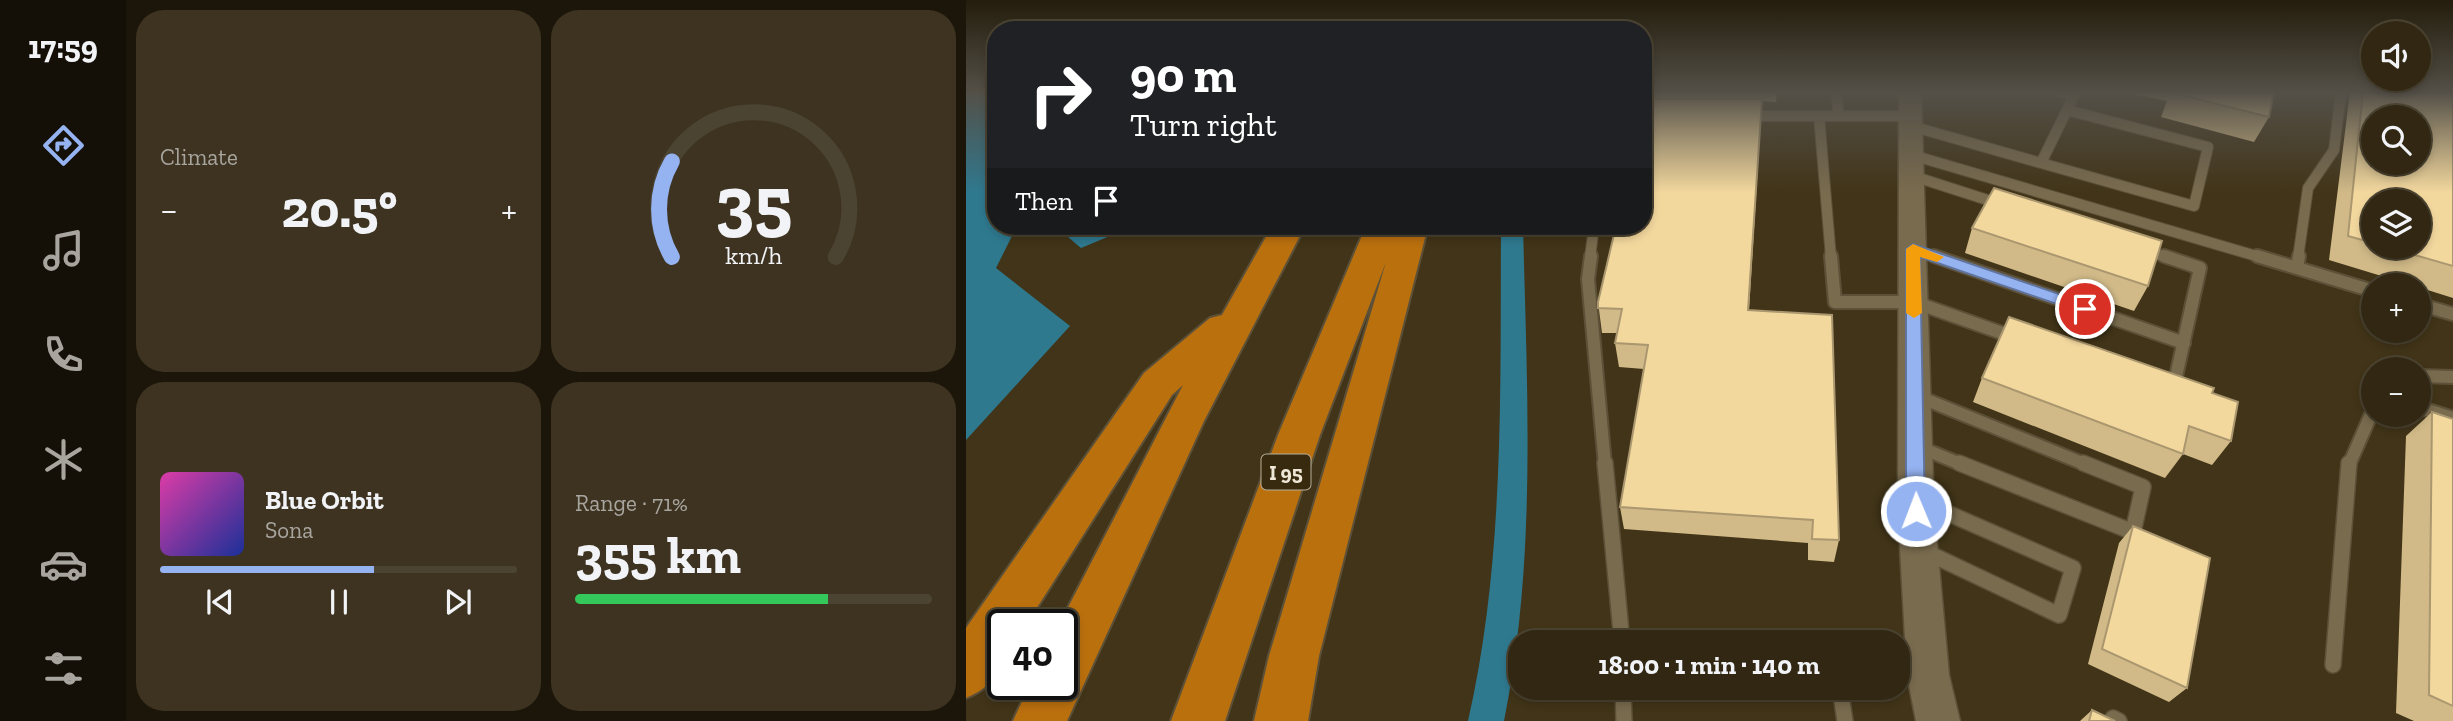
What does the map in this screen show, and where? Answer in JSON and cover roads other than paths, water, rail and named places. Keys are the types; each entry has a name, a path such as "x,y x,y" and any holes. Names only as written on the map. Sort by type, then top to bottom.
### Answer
{"highway":[{"path":"1078,640 1147,496 1240,313 1283,235"},
{"name":"I 95","path":"1198,721 1299,435 1380,235"},
{"path":"1282,721 1294,656 1409,235"},
{"path":"966,672 1158,384 1240,313"},
{"path":"1040,721 1050,700"}],"street":[{"path":"1912,133 1915,446 1919,548 1912,647 1938,721"}],"lane":[{"path":"1820,126 1835,302 1914,302 2030,343"},
{"path":"1880,126 2041,163 2194,206 2208,147 2127,126"},
{"path":"2041,163 2059,126"},
{"path":"2297,268 2308,188 2334,150 2337,126"},
{"path":"1912,133 2297,268 2361,287"},
{"path":"1912,133 2017,209"},
{"path":"1593,235 1588,279 1621,630"},
{"path":"2135,247 2200,268 2184,343 2178,396 2159,389"},
{"path":"1913,249 2184,343"},
{"path":"2431,308 2453,314"},
{"path":"2431,376 2453,377"},
{"path":"1915,395 2143,487 2133,532 1915,446"},
{"path":"2431,411 2453,418"},
{"path":"2333,665 2349,459 2365,427"},
{"path":"1916,499 2073,568 2059,615 1919,548"},
{"path":"1623,700 1624,721"},
{"path":"1842,700 1845,721"}],"water":[{"path":"966,126 987,126 987,235 1012,235 996,268 1070,326 966,440"},
{"path":"1066,235 1112,235 1081,248"}],"waterway":[{"path":"1486,721 1497,670 1514,492 1512,235"}]}
